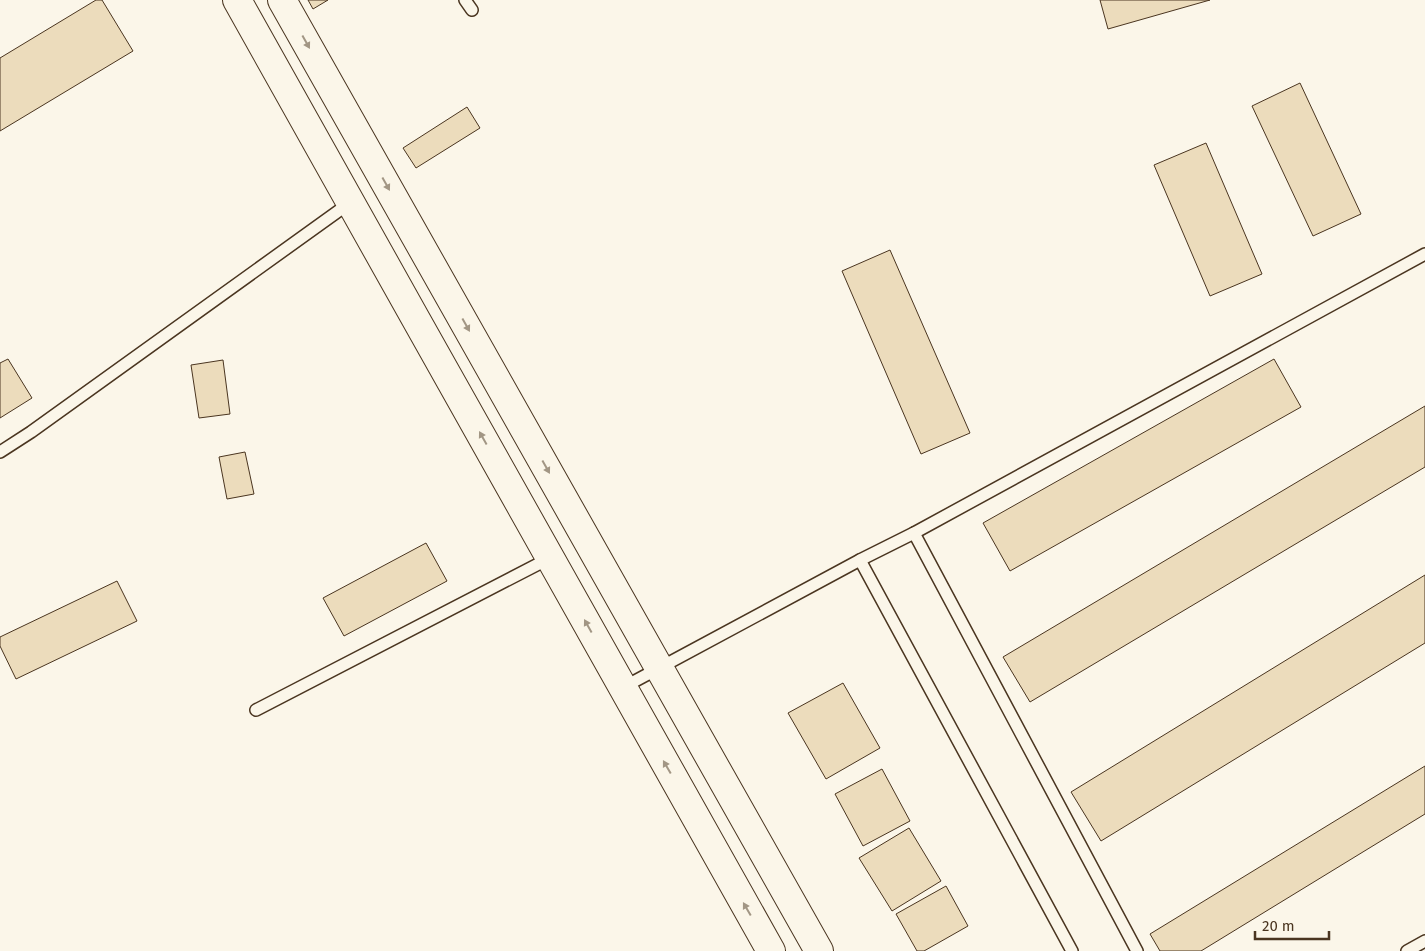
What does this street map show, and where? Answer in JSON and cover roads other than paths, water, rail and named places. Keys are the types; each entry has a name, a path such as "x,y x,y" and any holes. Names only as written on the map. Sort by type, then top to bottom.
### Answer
{"highway":[{"path":"237,0 771,951"},
{"path":"282,0 819,951"}],"lane":[{"path":"0,452 31,432 351,202"},
{"path":"622,688 914,533 1425,254"},
{"path":"914,533 1137,951"},
{"path":"256,710 551,558"},
{"path":"860,560 1072,951"},
{"path":"1407,951 1425,941"}]}
